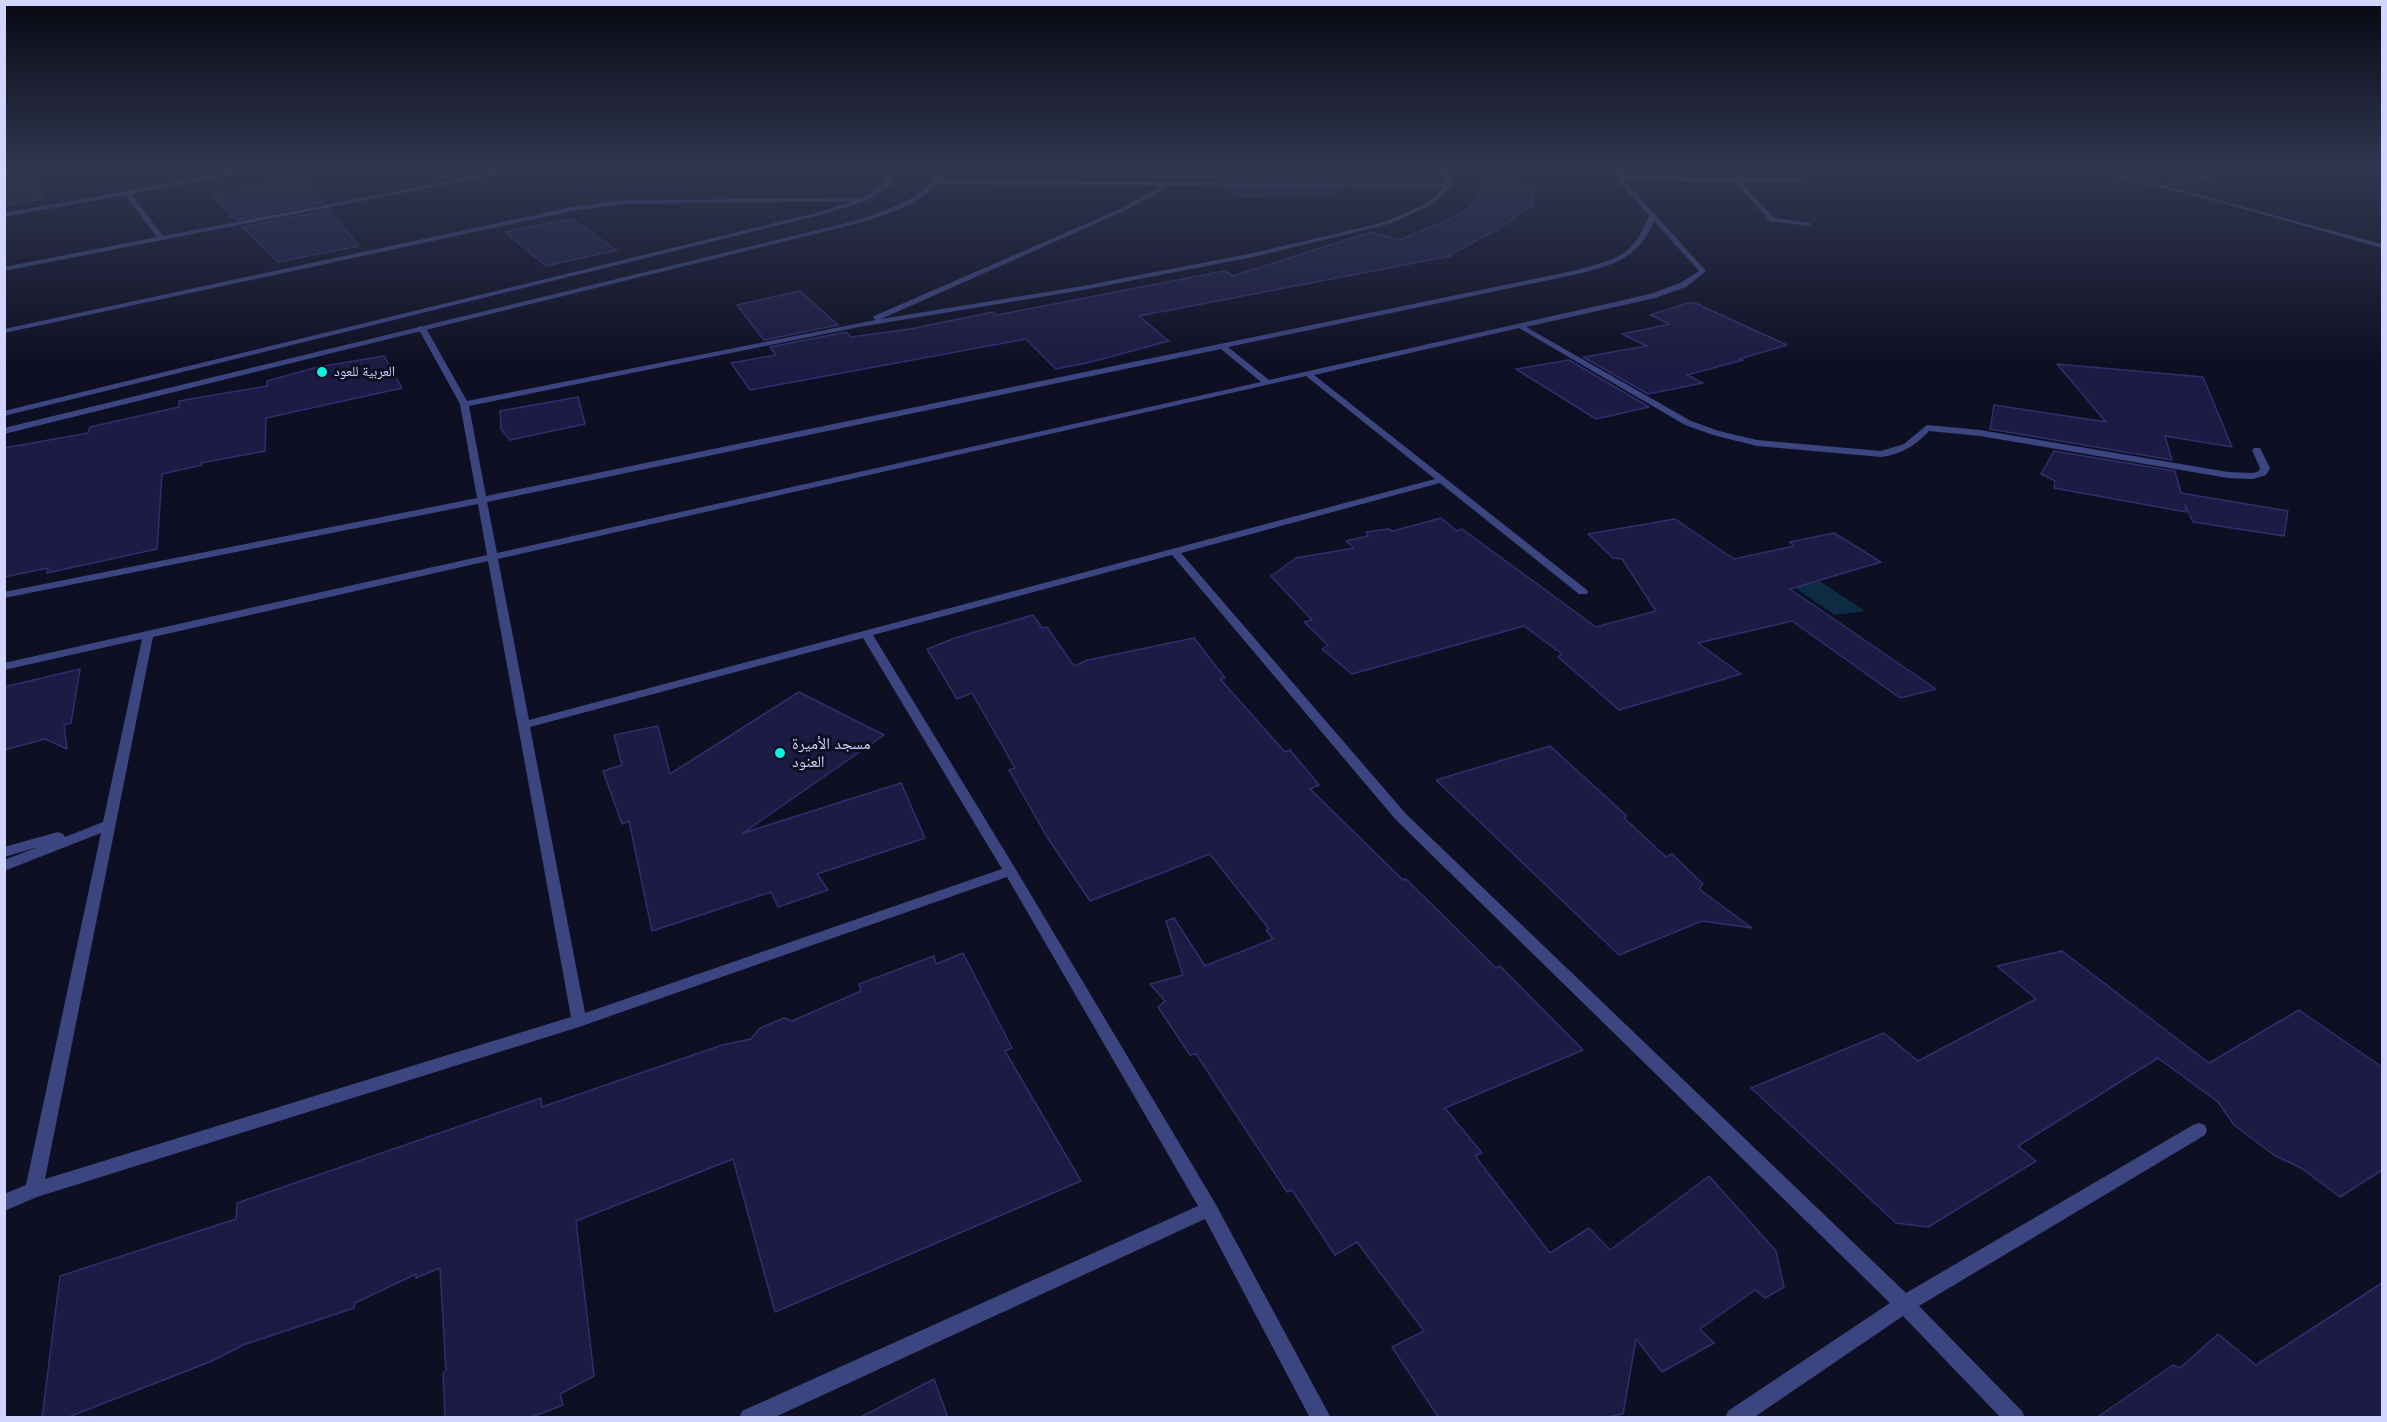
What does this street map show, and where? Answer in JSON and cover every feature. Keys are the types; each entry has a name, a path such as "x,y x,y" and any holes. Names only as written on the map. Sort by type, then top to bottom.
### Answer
{"street":[{"path":"4,269 176,235"},
{"path":"4,331 449,235"},
{"path":"4,414 731,235"},
{"path":"4,431 799,235"},
{"path":"859,325 1064,235"},
{"path":"464,404 859,325 1107,284 1338,235"},
{"path":"4,595 482,500 1578,272 1629,256 1645,235"},
{"path":"4,667 1652,297 1683,285 1703,272 1684,246 1672,235"},
{"path":"2344,235 2379,245 2382,241"},
{"path":"1520,326 1688,423 1716,433 1757,443 1881,454 1908,448 1927,428 1980,433 2216,473 2253,476 2263,473 2265,468 2257,450"},
{"path":"422,328 464,404 579,1020"},
{"path":"1222,346 1268,383"},
{"path":"1308,374 1583,592"},
{"path":"523,725 1442,480"},
{"path":"1174,550 1401,817 1904,1304 2015,1418"},
{"path":"866,633 1010,871 1209,1209 1321,1418"},
{"path":"34,1190 148,635"},
{"path":"4,852 110,824"},
{"path":"4,866 110,824"},
{"path":"4,1203 34,1190 579,1020 1010,871"},
{"path":"1735,1418 1904,1304 2199,1130"},
{"path":"749,1418 1209,1209"}],"water":[{"path":"1780,555 1865,611 1835,615 1754,560"}],"building":[{"path":"251,235 350,235 359,246 278,262"},
{"path":"509,235 595,235 617,250 546,266"},
{"path":"1360,235 1383,235 1399,240 1410,235 1487,235 1449,255 1451,256 1139,316 1169,341 1056,369 1026,339 750,390 731,363 776,355 770,347 846,332 851,337 910,329 993,312 997,315 1224,271 1233,276"},
{"path":"800,291 838,325 764,340 737,305"},
{"path":"1688,303 1695,303 1787,345 1687,375 1703,383 1648,394 1583,357 1647,346 1622,334 1670,324 1650,315"},
{"path":"384,356 402,388 266,418 265,451 201,463 202,465 162,474 157,549 47,573 48,568 4,577 4,448 88,433 90,427 179,407 179,401 267,386 267,381 318,367"},
{"path":"1569,360 1649,407 1596,419 1516,369"},
{"path":"2057,364 2203,377 2232,447 2165,436 2172,460 1990,429 1994,405 2106,422"},
{"path":"578,397 585,424 510,440 501,429 500,411"},
{"path":"2054,451 2175,471 2181,493 2288,511 2284,536 2193,522 2185,505 2186,512 2054,488 2055,481 2041,474"},
{"path":"1441,518 1457,531 1462,529 1596,627 1656,611 1622,559 1613,558 1588,534 1675,519 1734,559 1794,546 1790,542 1834,533 1881,562 1790,589 1936,689 1900,698 1792,621 1698,643 1741,674 1619,710 1558,657 1562,654 1524,626 1352,674 1322,649 1328,645 1304,622 1312,620 1271,576 1296,558 1354,548 1346,541 1368,536 1366,532 1388,529 1393,531"},
{"path":"1033,615 1042,628 1047,627 1074,666 1088,660 1194,638 1225,678 1220,679 1285,752 1290,750 1319,785 1310,789 1496,968 1500,966 1583,1050 1445,1108 1482,1153 1475,1156 1550,1253 1589,1228 1610,1250 1709,1176 1776,1251 1784,1287 1765,1298 1755,1290 1700,1329 1714,1343 1662,1372 1636,1339 1623,1414 1602,1418 1439,1418 1392,1347 1424,1331 1357,1242 1335,1255 1292,1190 1287,1192 1196,1054 1190,1055 1158,1007 1165,1001 1150,984 1183,975 1166,921 1174,918 1205,966 1273,939 1266,930 1269,929 1210,854 1090,901 1047,837 1009,770 1015,768 972,693 957,699 927,649 955,638"},
{"path":"80,669 71,723 64,725 67,749 45,739 4,750 4,687"},
{"path":"799,692 884,735 743,833 901,783 925,838 817,874 828,890 778,907 771,892 652,931 629,821 622,824 603,771 622,765 614,735 658,726 670,774"},
{"path":"1550,746 1627,816 1624,818 1666,857 1672,854 1703,884 1699,889 1752,928 1702,921 1619,955 1436,780"},
{"path":"2062,951 2209,1063 2299,1010 2382,1067 2382,1170 2340,1197 2301,1168 2274,1155 2234,1125 2218,1102 2158,1058 2018,1146 2036,1161 1928,1227 1896,1223 1751,1088 1884,1033 1918,1061 2036,999 1997,966"},
{"path":"963,953 1012,1048 1005,1051 1081,1181 775,1312 733,1159 576,1221 594,1376 560,1394 563,1405 529,1418 445,1418 443,1373 446,1371 440,1268 416,1278 416,1274 355,1303 354,1308 243,1345 212,1361 66,1418 42,1418 60,1276 236,1219 237,1203 541,1098 542,1107 722,1045 751,1039 760,1028 784,1018 792,1021 861,991 859,984 934,956 936,964"},
{"path":"2382,1283 2382,1418 2096,1418 2173,1365 2180,1368 2218,1334 2256,1365"},
{"path":"934,1379 948,1418 859,1418"}],"place":[{"name":"العربية للعود","path":"322,372"},
{"name":"مسجد الأميرة العنود","path":"780,753"}]}
